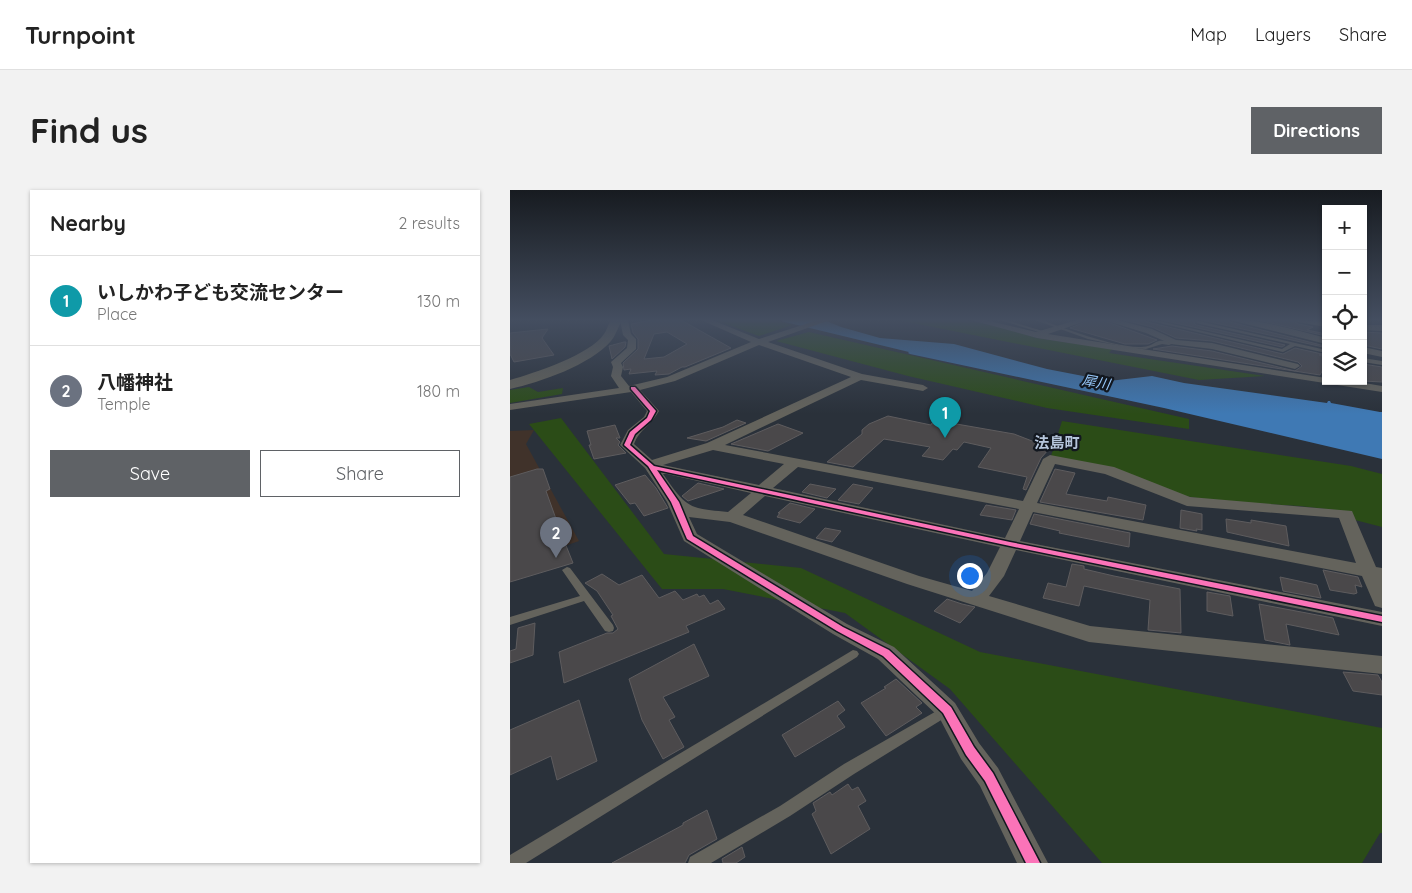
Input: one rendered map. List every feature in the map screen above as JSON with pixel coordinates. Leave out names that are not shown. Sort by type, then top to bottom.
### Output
[{"type":"street","points":[[510,385],[554,369],[587,351]]},
{"type":"street","points":[[628,351],[616,362],[618,367],[616,376],[653,411],[649,420],[632,433],[627,445],[651,467],[674,502],[690,537],[840,629],[886,653],[947,710],[970,751],[989,776],[1033,863]]},
{"type":"street","points":[[510,407],[630,389],[671,379],[738,351]]},
{"type":"street","points":[[788,351],[860,377],[923,388]]},
{"type":"street","points":[[1149,351],[1322,380]]},
{"type":"street","points":[[1235,351],[1306,368],[1322,374]]},
{"type":"street","points":[[1367,354],[1382,354]]},
{"type":"street","points":[[651,467],[712,446],[860,377]]},
{"type":"street","points":[[1357,385],[1382,389]]},
{"type":"street","points":[[712,446],[1376,572]]},
{"type":"street","points":[[976,599],[995,576],[1050,459],[1109,470],[1187,500],[1238,506],[1346,514],[1354,538],[1376,572],[1382,601]]},
{"type":"street","points":[[732,517],[795,462]]},
{"type":"street","points":[[651,467],[1010,544],[1382,620]]},
{"type":"street","points":[[674,502],[693,513],[732,517],[913,580],[1089,634],[1382,665]]},
{"type":"lane","points":[[1367,355],[1382,363]]},
{"type":"lane","points":[[567,570],[608,628]]},
{"type":"lane","points":[[510,621],[587,597]]},
{"type":"lane","points":[[511,863],[853,654]]},
{"type":"lane","points":[[696,863],[785,811],[849,769],[947,710]]},
{"type":"shaded area","points":[[534,430],[526,444],[579,541],[510,565],[510,431]]},
{"type":"green space","points":[[815,351],[894,351],[1189,419],[1189,429],[1047,408],[908,376]]},
{"type":"green space","points":[[1056,351],[1110,351],[1109,353],[1265,376],[1199,380]]},
{"type":"green space","points":[[529,387],[538,392],[563,388],[562,394],[510,403],[510,390]]},
{"type":"green space","points":[[561,418],[664,554],[801,568],[980,652],[1382,728],[1382,833],[1380,833],[1362,863],[1102,863],[950,689],[845,613],[723,589],[662,589],[529,424]]},
{"type":"green space","points":[[1062,421],[1351,466],[1382,474],[1382,527],[1355,520],[1352,512],[1300,506],[1217,501],[1178,495],[1051,456]]},
{"type":"water","name":"犀川","points":[[907,351],[982,351],[1047,369],[1109,381],[1152,376],[1184,383],[1327,403],[1330,401],[1331,403],[1382,412],[1382,459],[1164,408],[910,354]]},
{"type":"building","points":[[510,351],[551,351],[554,355],[514,362]]},
{"type":"building","points":[[610,351],[620,351],[612,359]]},
{"type":"building","points":[[635,351],[647,351],[644,359],[664,357],[674,351],[723,351],[669,374],[655,375],[657,371],[629,374],[631,369],[624,370],[623,363]]},
{"type":"building","points":[[1168,351],[1214,351],[1295,371],[1302,366],[1298,362],[1255,351],[1272,351],[1283,354],[1288,351],[1310,351],[1322,354],[1319,355],[1322,356],[1322,371],[1320,375]]},
{"type":"building","points":[[1367,365],[1382,367],[1382,382],[1367,381]]},
{"type":"building","points":[[888,416],[931,425],[932,423],[943,425],[945,422],[1014,434],[1049,449],[1041,458],[1026,490],[1023,489],[1027,477],[978,467],[991,448],[964,442],[957,450],[953,449],[943,460],[922,456],[930,447],[884,439],[853,467],[827,462],[862,434],[862,430],[869,424]]},
{"type":"building","points":[[737,420],[746,423],[706,441],[687,438],[723,427]]},
{"type":"building","points":[[778,424],[803,433],[768,451],[731,444]]},
{"type":"building","points":[[615,425],[620,438],[616,438],[620,442],[618,445],[626,453],[594,459],[587,431]]},
{"type":"building","points":[[543,469],[550,489],[546,491],[560,530],[564,529],[569,542],[565,543],[573,563],[510,582],[510,477]]},
{"type":"building","points":[[1055,469],[1075,473],[1066,494],[1107,501],[1108,497],[1146,505],[1143,520],[1040,502]]},
{"type":"building","points":[[645,475],[656,488],[668,508],[644,516],[635,503],[630,504],[615,485]]},
{"type":"building","points":[[698,483],[724,489],[688,501],[682,496]]},
{"type":"building","points":[[810,484],[836,489],[827,498],[802,492]]},
{"type":"building","points":[[853,484],[873,488],[859,504],[838,500]]},
{"type":"building","points":[[790,503],[815,509],[800,523],[777,517],[780,513],[778,513]]},
{"type":"building","points":[[986,505],[1016,510],[1012,520],[980,515]]},
{"type":"building","points":[[1181,510],[1202,514],[1202,530],[1180,528]]},
{"type":"building","points":[[1034,514],[1130,533],[1129,547],[1059,533],[1060,531],[1030,524]]},
{"type":"building","points":[[1226,519],[1251,523],[1251,520],[1286,526],[1289,546],[1227,532]]},
{"type":"building","points":[[825,528],[841,531],[832,542],[816,538]]},
{"type":"building","points":[[1072,564],[1084,566],[1084,569],[1114,576],[1180,589],[1181,633],[1148,630],[1150,600],[1084,586],[1079,606],[1043,598],[1048,583],[1066,587]]},
{"type":"building","points":[[1323,570],[1358,577],[1362,587],[1355,585],[1357,593],[1354,594],[1330,590]]},
{"type":"building","points":[[602,574],[619,585],[642,575],[659,598],[675,591],[683,600],[697,594],[699,597],[704,595],[710,604],[718,600],[725,609],[686,626],[689,632],[564,683],[559,652],[607,633],[613,633],[618,629],[611,616],[613,615],[597,591],[585,583]]},
{"type":"building","points":[[1280,577],[1317,585],[1321,598],[1283,591]]},
{"type":"building","points":[[1207,592],[1230,596],[1233,616],[1207,611]]},
{"type":"building","points":[[947,599],[975,607],[960,623],[934,611]]},
{"type":"building","points":[[1259,604],[1333,618],[1339,635],[1286,624],[1290,645],[1265,640]]},
{"type":"building","points":[[535,623],[533,655],[510,663],[510,651],[516,649],[518,628]]},
{"type":"building","points":[[694,644],[709,676],[663,697],[675,717],[669,720],[684,747],[663,759],[642,720],[629,679]]},
{"type":"building","points":[[1343,672],[1378,675],[1382,682],[1382,695],[1353,691]]},
{"type":"building","points":[[896,679],[922,703],[916,707],[922,713],[886,736],[861,703],[886,688],[884,687]]},
{"type":"building","points":[[579,700],[597,761],[557,780],[551,756],[510,775],[510,730]]},
{"type":"building","points":[[838,701],[845,710],[837,716],[845,727],[795,757],[782,735]]},
{"type":"building","points":[[848,784],[852,790],[858,787],[866,801],[858,806],[870,829],[831,854],[812,814],[816,811],[813,803],[830,792],[832,795]]},
{"type":"building","points":[[707,810],[717,839],[689,855],[685,863],[612,863],[683,825],[683,823]]},
{"type":"building","points":[[742,847],[745,857],[736,863],[723,863],[722,859]]},
{"type":"cycle path","points":[[633,388],[653,411],[649,419],[632,433],[627,445],[650,465],[675,502],[690,537],[840,629],[886,653],[947,710],[970,751],[989,777],[1033,863]]},
{"type":"cycle path","points":[[653,468],[1010,544],[1382,619]]},
{"type":"place","name":"いしかわ子ども交流センター","points":[[945,438]]},
{"type":"place","name":"八幡神社","points":[[556,558]]},
{"type":"district","name":"法島町","points":[[1057,443]]}]
